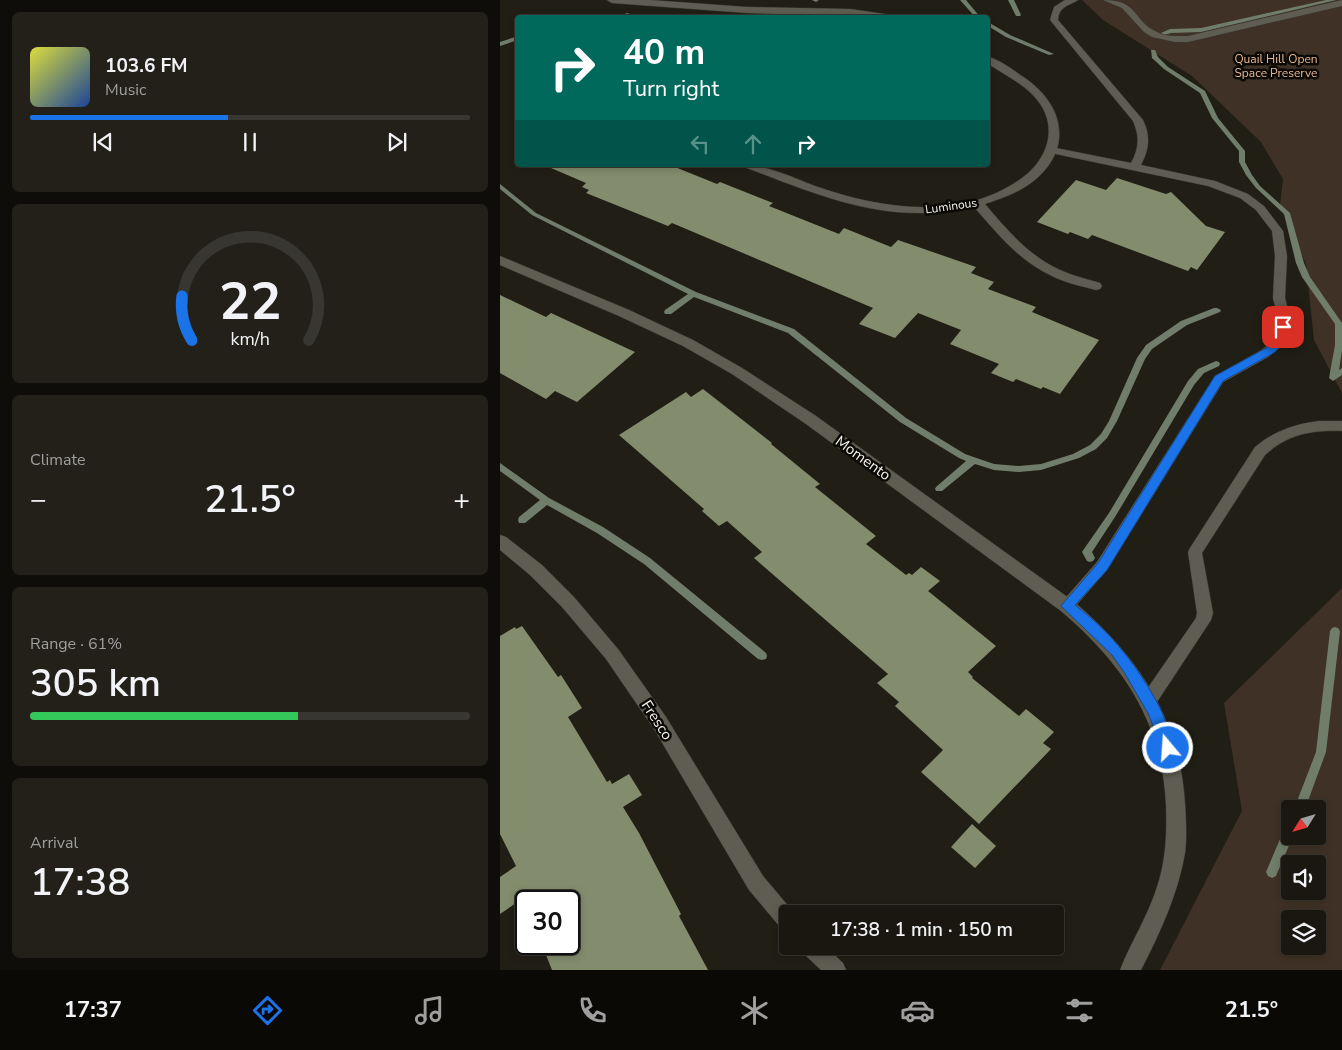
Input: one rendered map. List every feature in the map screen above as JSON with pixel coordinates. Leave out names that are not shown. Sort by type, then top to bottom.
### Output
[{"type":"street","points":[[612,0],[747,10],[850,12],[871,15]]},
{"type":"street","points":[[990,61],[1029,88],[1045,102],[1052,116],[1054,127],[1051,150]]},
{"type":"street","name":"Luminous","points":[[754,167],[845,199],[872,206],[919,211],[977,204],[993,198],[1020,184],[1042,165],[1051,150]]},
{"type":"street","points":[[977,204],[1030,259],[1058,274],[1096,286]]},
{"type":"street","name":"Momento","points":[[500,260],[624,313],[688,343],[737,371],[811,420],[1067,606],[1084,619],[1116,651],[1148,700],[1164,734],[1172,763],[1176,796],[1174,856],[1159,911],[1130,970]]},
{"type":"street","name":"Fresco","points":[[500,541],[536,570],[568,602],[612,654],[660,722],[756,883],[779,910]]},
{"type":"street","points":[[820,955],[836,970]]},
{"type":"lane","points":[[1074,0],[1056,8],[1053,13],[1054,20],[1138,120],[1144,133],[1145,144],[1134,168]]},
{"type":"lane","points":[[1107,0],[1125,6],[1147,30],[1155,35],[1175,39],[1188,39],[1342,3]]},
{"type":"lane","points":[[1051,150],[1219,186],[1244,196],[1260,208],[1272,222],[1280,240],[1281,256],[1278,285],[1283,314],[1283,327],[1278,343],[1272,349],[1219,379],[1102,566],[1067,606]]},
{"type":"lane","points":[[1148,700],[1203,620],[1205,613],[1195,552],[1260,451],[1279,436],[1303,427],[1342,426]]},
{"type":"green space","name":"Quail Hill Open Space Preserve","points":[[1082,0],[1342,0],[1342,393],[1314,340],[1306,264],[1280,206],[1283,179],[1261,142],[1192,76],[1103,20]]},
{"type":"green space","points":[[1342,588],[1342,970],[1160,970],[1242,811],[1224,703]]},
{"type":"building","points":[[549,167],[675,167],[773,203],[769,206],[839,234],[844,228],[891,247],[898,240],[976,267],[971,273],[994,282],[988,289],[1036,307],[1032,312],[1099,340],[1060,394],[1016,379],[1013,382],[991,373],[999,364],[950,344],[961,330],[918,313],[895,338],[859,324],[873,308],[672,223],[668,226],[586,193],[589,190],[582,187],[586,183]]},
{"type":"building","points":[[1117,178],[1166,194],[1171,192],[1206,226],[1225,232],[1197,270],[1191,267],[1188,271],[1092,235],[1088,239],[1070,232],[1068,234],[1037,222],[1076,180],[1106,190]]},
{"type":"building","points":[[500,295],[546,317],[551,313],[635,352],[577,402],[555,391],[546,399],[500,373]]},
{"type":"building","points":[[703,389],[772,443],[820,484],[815,487],[876,536],[866,544],[906,575],[909,573],[912,575],[921,567],[940,581],[928,591],[996,646],[968,672],[972,678],[1019,716],[1026,709],[1054,732],[1043,743],[1051,749],[979,824],[921,772],[943,750],[895,706],[899,702],[877,683],[888,674],[754,558],[762,552],[727,521],[719,526],[702,511],[704,509],[619,435],[686,392],[691,397]]},
{"type":"building","points":[[522,626],[558,677],[561,675],[582,708],[568,717],[607,782],[610,780],[612,784],[629,774],[642,795],[623,807],[639,833],[681,914],[679,916],[708,970],[552,970],[546,955],[580,955],[580,890],[515,890],[515,904],[500,914],[500,877],[516,866],[500,834],[500,636],[515,627],[516,629]]},
{"type":"building","points":[[972,824],[996,846],[975,868],[951,847]]},
{"type":"waterway","points":[[963,0],[976,15]]},
{"type":"waterway","points":[[1011,0],[1018,15]]},
{"type":"waterway","points":[[1164,33],[1170,31],[1201,30],[1333,0]]},
{"type":"waterway","points":[[990,25],[1008,36],[1051,54]]},
{"type":"waterway","points":[[500,44],[515,39]]},
{"type":"waterway","points":[[1153,51],[1155,58],[1166,68],[1203,92],[1215,118],[1242,151],[1242,162],[1249,175],[1258,187],[1287,213],[1300,263],[1306,277],[1339,324],[1339,345],[1333,378],[1342,371]]},
{"type":"waterway","points":[[500,186],[534,214],[693,294]]},
{"type":"waterway","points":[[668,312],[693,294]]},
{"type":"waterway","points":[[693,294],[791,331],[903,420],[962,456],[994,467],[1019,469],[1041,467],[1076,456],[1093,447],[1104,436],[1113,421],[1141,358],[1149,347],[1184,323],[1217,310]]},
{"type":"waterway","points":[[1090,558],[1087,552],[1112,515],[1191,383],[1201,371],[1216,364]]},
{"type":"waterway","points":[[939,489],[972,461]]},
{"type":"waterway","points":[[500,466],[546,500]]},
{"type":"waterway","points":[[522,520],[546,500]]},
{"type":"waterway","points":[[546,500],[600,530],[647,561],[762,656]]},
{"type":"waterway","points":[[1302,800],[1321,752],[1335,631]]},
{"type":"waterway","points":[[1272,872],[1283,845]]},
{"type":"route","points":[[1168,748],[1155,712],[1116,651],[1084,619],[1067,606],[1102,566],[1219,379],[1272,349],[1278,343],[1283,327]]}]
